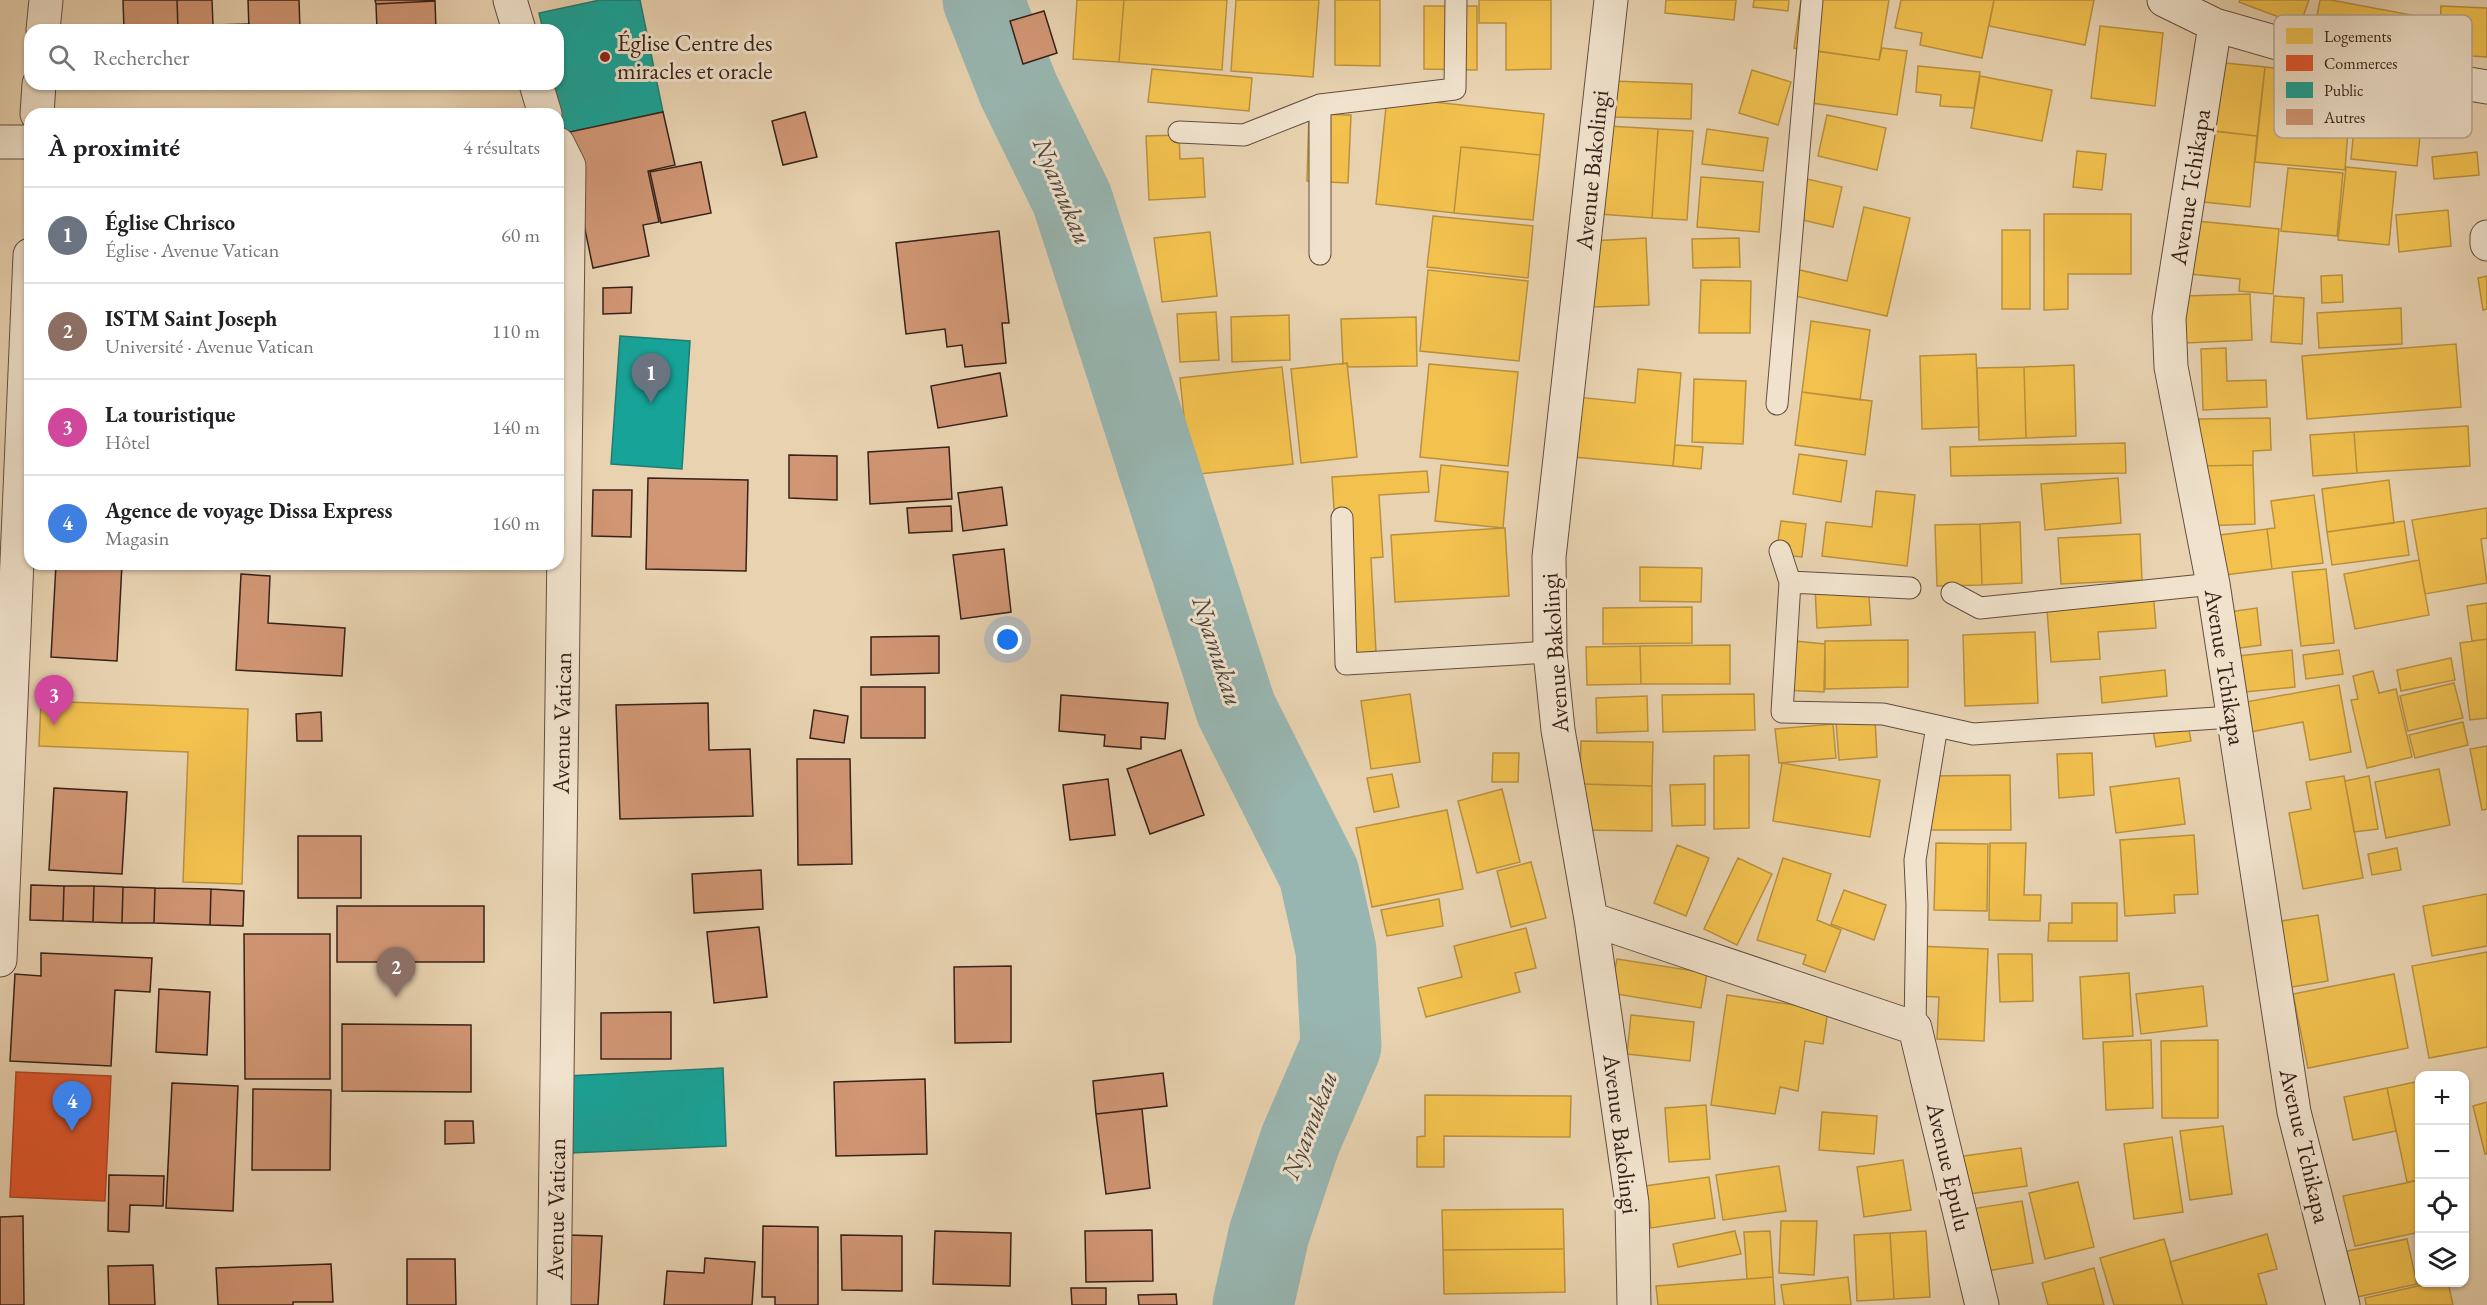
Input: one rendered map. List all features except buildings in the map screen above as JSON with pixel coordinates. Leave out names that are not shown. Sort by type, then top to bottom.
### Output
[{"type":"street","points":[[44,24],[46,0]]},
{"type":"street","points":[[510,0],[517,24]]},
{"type":"street","name":"Avenue Bakolingi","points":[[1611,0],[1549,557],[1550,652],[1558,730],[1591,919],[1632,1203],[1634,1305]]},
{"type":"street","points":[[2164,0],[2216,26],[2274,42]]},
{"type":"street","name":"Avenue Tchikapa","points":[[2216,26],[2169,318],[2171,367],[2212,584],[2294,1112],[2343,1305]]},
{"type":"street","points":[[2472,85],[2487,87]]},
{"type":"street","points":[[37,108],[39,90]]},
{"type":"street","points":[[538,90],[543,108]]},
{"type":"street","points":[[0,142],[24,142]]},
{"type":"street","name":"Avenue Vatican","points":[[555,1305],[569,166],[564,156]]},
{"type":"street","points":[[2487,237],[2487,244]]},
{"type":"street","points":[[0,960],[24,396]]},
{"type":"street","points":[[1591,919],[1915,1028]]},
{"type":"street","name":"Avenue Epulu","points":[[1915,1028],[1982,1305]]},
{"type":"lane","points":[[1179,132],[1244,135],[1320,105],[1455,89],[1456,0]]},
{"type":"lane","points":[[1777,404],[1812,0]]},
{"type":"lane","points":[[1320,105],[1320,254]]},
{"type":"lane","points":[[1342,518],[1346,664],[1550,652]]},
{"type":"lane","points":[[1780,551],[1790,582],[1782,712],[1883,714],[1973,734],[2232,717]]},
{"type":"lane","points":[[1790,582],[1910,588]]},
{"type":"lane","points":[[1953,593],[1980,608],[2212,584]]},
{"type":"lane","points":[[1915,1028],[1917,905],[1915,860],[1937,726]]},
{"type":"waterway","name":"Nyamukau","points":[[983,0],[1019,91],[1072,199],[1236,709],[1319,874],[1336,950],[1341,1046],[1300,1141],[1269,1234],[1253,1305]]},
{"type":"place","name":"Église Centre des miracles et oracle","points":[[605,57]]},
{"type":"place","name":"Église Chrisco","points":[[651,403]]},
{"type":"place","name":"La touristique","points":[[54,725]]},
{"type":"place","name":"ISTM Saint Joseph","points":[[396,997]]},
{"type":"place","name":"Agence de voyage Dissa Express","points":[[72,1131]]}]
